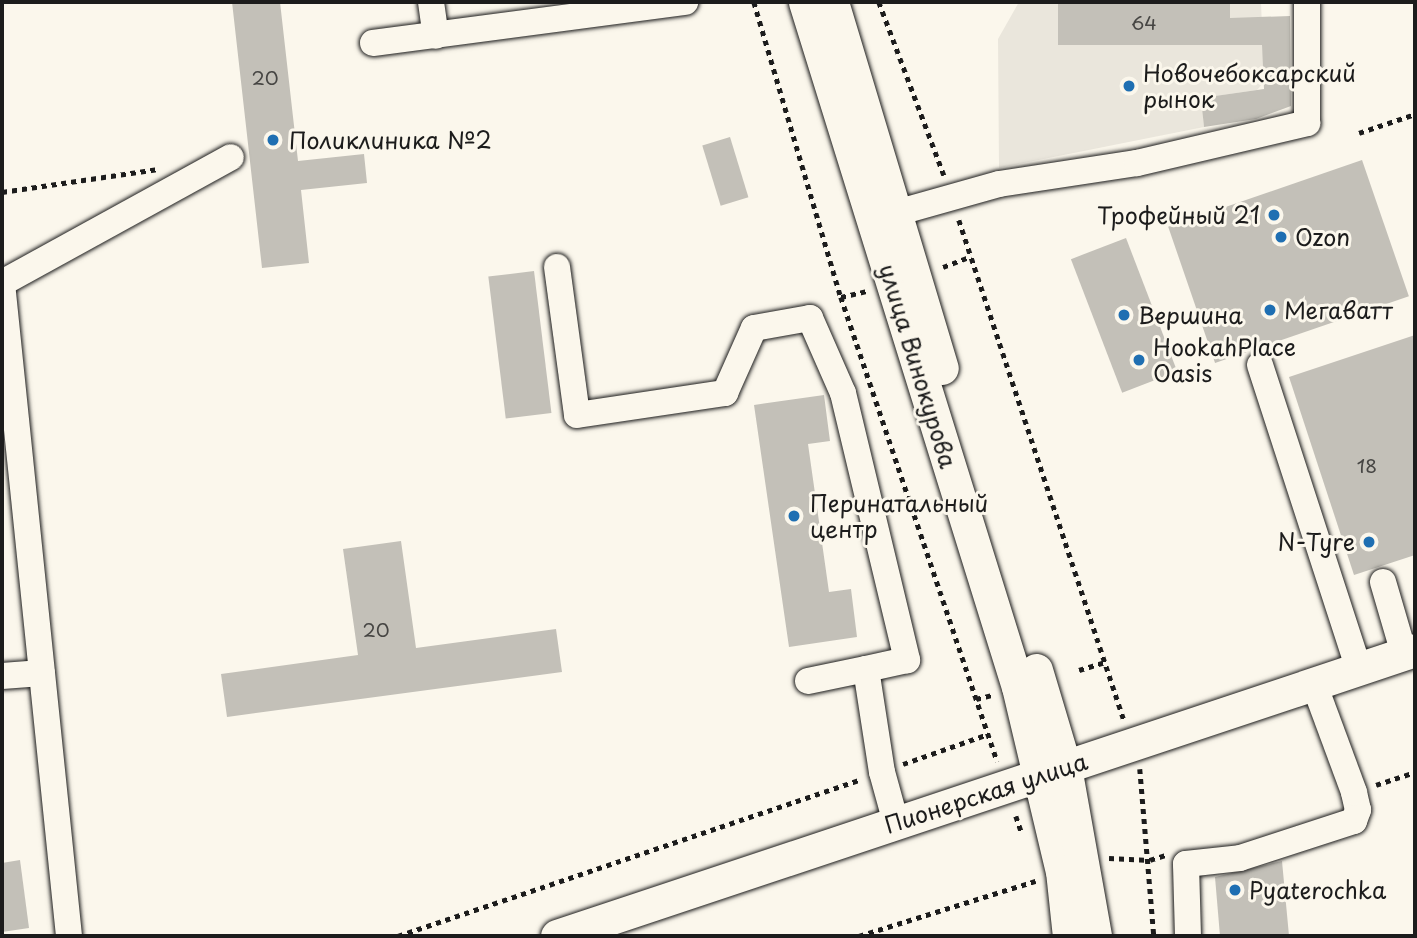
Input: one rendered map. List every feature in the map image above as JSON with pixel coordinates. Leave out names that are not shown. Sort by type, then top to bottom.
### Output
[{"type":"main road","name":"улица Винокурова","points":[[805,2],[885,217]]},
{"type":"main road","name":"улица Винокурова","points":[[832,2],[885,217],[1054,771],[1095,936]]},
{"type":"main road","name":"Пионерская улица","points":[[557,936],[1410,652]]},
{"type":"main road","name":"улица Винокурова","points":[[1054,771],[1069,936]]},
{"type":"lane","points":[[431,2],[436,36]]},
{"type":"lane","points":[[373,43],[685,2]]},
{"type":"lane","points":[[885,217],[951,196],[1049,174],[1137,163],[1307,123],[1307,2]]},
{"type":"lane","points":[[69,936],[2,283],[231,157]]},
{"type":"lane","points":[[557,267],[577,415],[725,393],[754,328],[810,318],[843,393],[907,660],[808,681]]},
{"type":"lane","points":[[1260,365],[1359,669]]},
{"type":"lane","points":[[1383,582],[1410,652]]},
{"type":"lane","points":[[866,669],[882,772],[896,823]]},
{"type":"lane","points":[[2,677],[42,673]]},
{"type":"lane","points":[[1188,936],[1186,864],[1240,858],[1354,821],[1358,810],[1354,792],[1314,684]]},
{"type":"path","points":[[754,2],[841,297],[998,765]]},
{"type":"path","points":[[879,2],[951,196],[1127,726]]},
{"type":"path","points":[[1359,132],[1415,114]]},
{"type":"path","points":[[2,192],[164,168]]},
{"type":"path","points":[[943,267],[971,256]]},
{"type":"path","points":[[841,297],[877,288]]},
{"type":"path","points":[[1079,670],[1105,662]]},
{"type":"path","points":[[398,936],[988,734]]},
{"type":"path","points":[[1140,768],[1150,860],[1154,936]]},
{"type":"path","points":[[1107,858],[1150,860]]},
{"type":"path","points":[[859,936],[1039,880]]},
{"type":"shaded area","name":"Новочебоксарский рынок","points":[[1019,2],[1261,2],[1264,82],[1257,90],[1202,98],[1204,127],[999,168],[998,39]]},
{"type":"building","points":[[232,2],[280,2],[298,161],[364,154],[367,183],[301,190],[309,263],[262,268]]},
{"type":"building","points":[[1058,2],[1230,2],[1230,18],[1290,16],[1291,106],[1256,119],[1204,127],[1201,98],[1264,89],[1262,45],[1058,45]]},
{"type":"building","points":[[730,137],[748,197],[721,206],[702,145]]},
{"type":"building","points":[[1362,160],[1409,296],[1215,363],[1168,227]]},
{"type":"building","name":"Вершина","points":[[1126,238],[1177,372],[1122,393],[1071,259]]},
{"type":"building","points":[[534,271],[551,413],[506,419],[488,277]]},
{"type":"building","points":[[1415,335],[1415,555],[1354,575],[1289,377]]},
{"type":"building","name":"Перинатальный центр","points":[[824,395],[830,441],[808,444],[829,592],[851,589],[857,637],[789,647],[754,405]]},
{"type":"building","points":[[401,541],[416,648],[556,629],[562,672],[227,717],[221,674],[358,655],[343,549]]},
{"type":"building","points":[[20,860],[29,928],[2,932],[2,863]]},
{"type":"building","points":[[1282,861],[1289,936],[1220,936],[1215,877]]},
{"type":"place","name":"Новочебоксарский рынок","points":[[1129,86]]},
{"type":"place","name":"Поликлиника №2","points":[[273,140]]},
{"type":"place","name":"Трофейный 21","points":[[1274,215]]},
{"type":"place","name":"Ozon","points":[[1281,237]]},
{"type":"place","name":"Мегаватт","points":[[1270,310]]},
{"type":"place","name":"Вершина","points":[[1124,315]]},
{"type":"place","name":"HookahPlace Oasis","points":[[1139,360]]},
{"type":"place","name":"Перинатальный центр","points":[[794,516]]},
{"type":"place","name":"N-Tyre","points":[[1369,542]]},
{"type":"place","name":"Pyaterochka","points":[[1235,890]]}]
